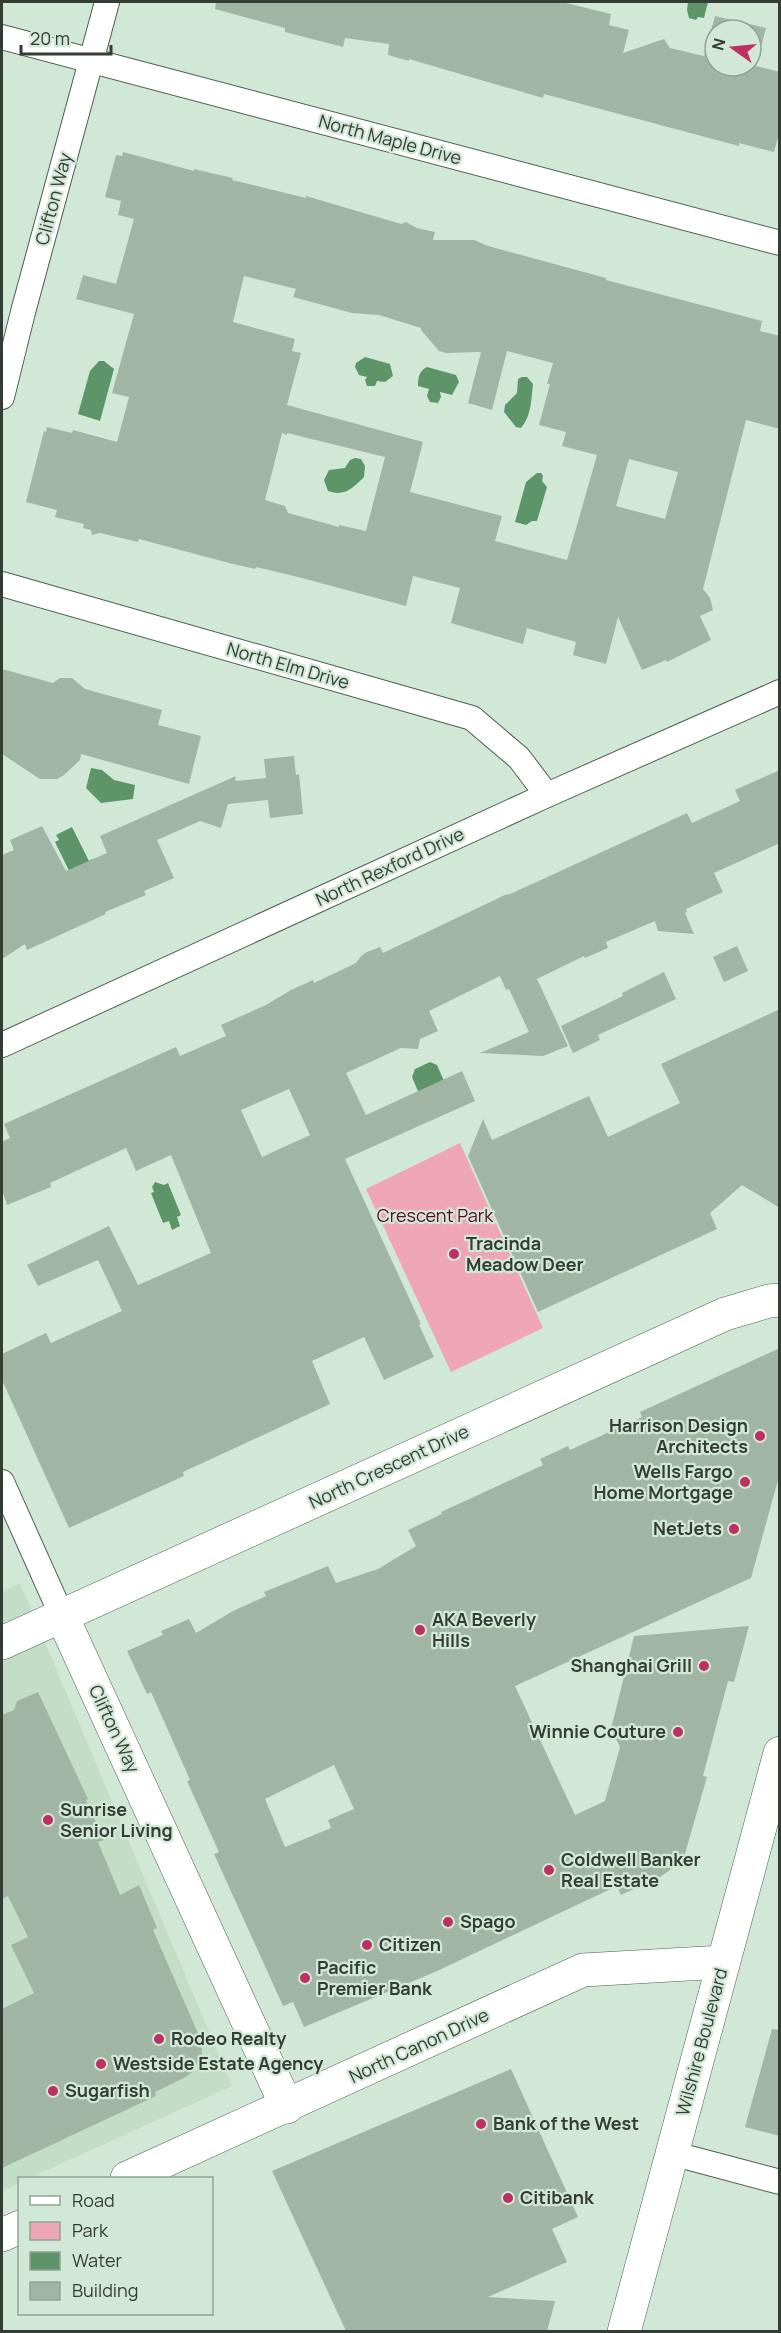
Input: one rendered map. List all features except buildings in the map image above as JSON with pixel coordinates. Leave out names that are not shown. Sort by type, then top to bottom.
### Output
[{"type":"street","name":"Clifton Way","points":[[2,397],[22,312],[107,2]]},
{"type":"street","name":"North Maple Drive","points":[[2,37],[780,243]]},
{"type":"street","name":"North Elm Drive","points":[[2,584],[472,718],[519,758],[547,795]]},
{"type":"street","name":"North Rexford Drive","points":[[2,1046],[547,795],[780,692]]},
{"type":"street","name":"North Crescent Drive","points":[[2,1643],[725,1314],[780,1300]]},
{"type":"street","name":"Clifton Way","points":[[2,1482],[287,2107]]},
{"type":"street","name":"Wilshire Boulevard","points":[[624,2331],[780,1752]]},
{"type":"street","name":"North Canon Drive","points":[[129,2177],[583,1970],[723,1962]]},
{"type":"street","points":[[671,2153],[780,2182]]},
{"type":"street","points":[[2,2235],[18,2228]]},
{"type":"shaded area","points":[[20,1583],[232,2086],[32,2177],[18,2177],[18,2184],[2,2192],[2,1592]]},
{"type":"green space","name":"Crescent Park","points":[[460,1143],[543,1328],[451,1372],[366,1189]]},
{"type":"water","points":[[688,2],[708,2],[704,18],[698,17],[696,20],[689,18]]},
{"type":"water","points":[[365,357],[390,364],[393,376],[385,382],[377,381],[375,386],[367,386],[365,380],[367,377],[359,375],[355,367],[356,363]]},
{"type":"water","points":[[99,361],[104,361],[114,369],[100,421],[78,414],[90,371]]},
{"type":"water","points":[[427,367],[456,375],[459,382],[452,395],[440,392],[441,397],[438,403],[430,402],[427,396],[429,389],[418,386],[422,370]]},
{"type":"water","points":[[527,377],[533,384],[529,412],[521,428],[516,427],[504,412],[505,405],[517,393],[518,379]]},
{"type":"water","points":[[361,459],[365,466],[364,477],[344,492],[328,491],[324,480],[329,470],[345,468],[350,460]]},
{"type":"water","points":[[537,473],[541,473],[542,481],[547,487],[537,521],[526,525],[515,522],[526,482]]},
{"type":"water","points":[[91,768],[102,770],[114,780],[135,785],[133,799],[101,803],[86,788]]},
{"type":"water","points":[[72,827],[89,861],[92,859],[96,866],[74,881],[55,842],[59,840],[56,835]]},
{"type":"water","points":[[430,1062],[437,1065],[448,1090],[423,1103],[412,1077],[415,1069]]},
{"type":"water","points":[[155,1182],[164,1185],[168,1183],[181,1215],[177,1217],[180,1226],[172,1230],[169,1221],[163,1223],[151,1193],[154,1192],[152,1187]]},
{"type":"place","name":"Tracinda Meadow Deer","points":[[454,1254]]},
{"type":"place","name":"Harrison Design Architects","points":[[760,1436]]},
{"type":"place","name":"Wells Fargo Home Mortgage","points":[[745,1482]]},
{"type":"place","name":"NetJets","points":[[734,1529]]},
{"type":"place","name":"AKA Beverly Hills","points":[[420,1630]]},
{"type":"place","name":"Shanghai Grill","points":[[704,1666]]},
{"type":"place","name":"Winnie Couture","points":[[678,1732]]},
{"type":"place","name":"Sunrise Senior Living","points":[[48,1820]]},
{"type":"place","name":"Coldwell Banker Real Estate","points":[[549,1870]]},
{"type":"place","name":"Spago","points":[[448,1922]]},
{"type":"place","name":"Citizen","points":[[367,1945]]},
{"type":"place","name":"Pacific Premier Bank","points":[[305,1978]]},
{"type":"place","name":"Rodeo Realty","points":[[159,2039]]},
{"type":"place","name":"Westside Estate Agency","points":[[101,2064]]},
{"type":"place","name":"Sugarfish","points":[[53,2091]]},
{"type":"place","name":"Bank of the West","points":[[481,2124]]},
{"type":"place","name":"Citibank","points":[[508,2198]]}]
